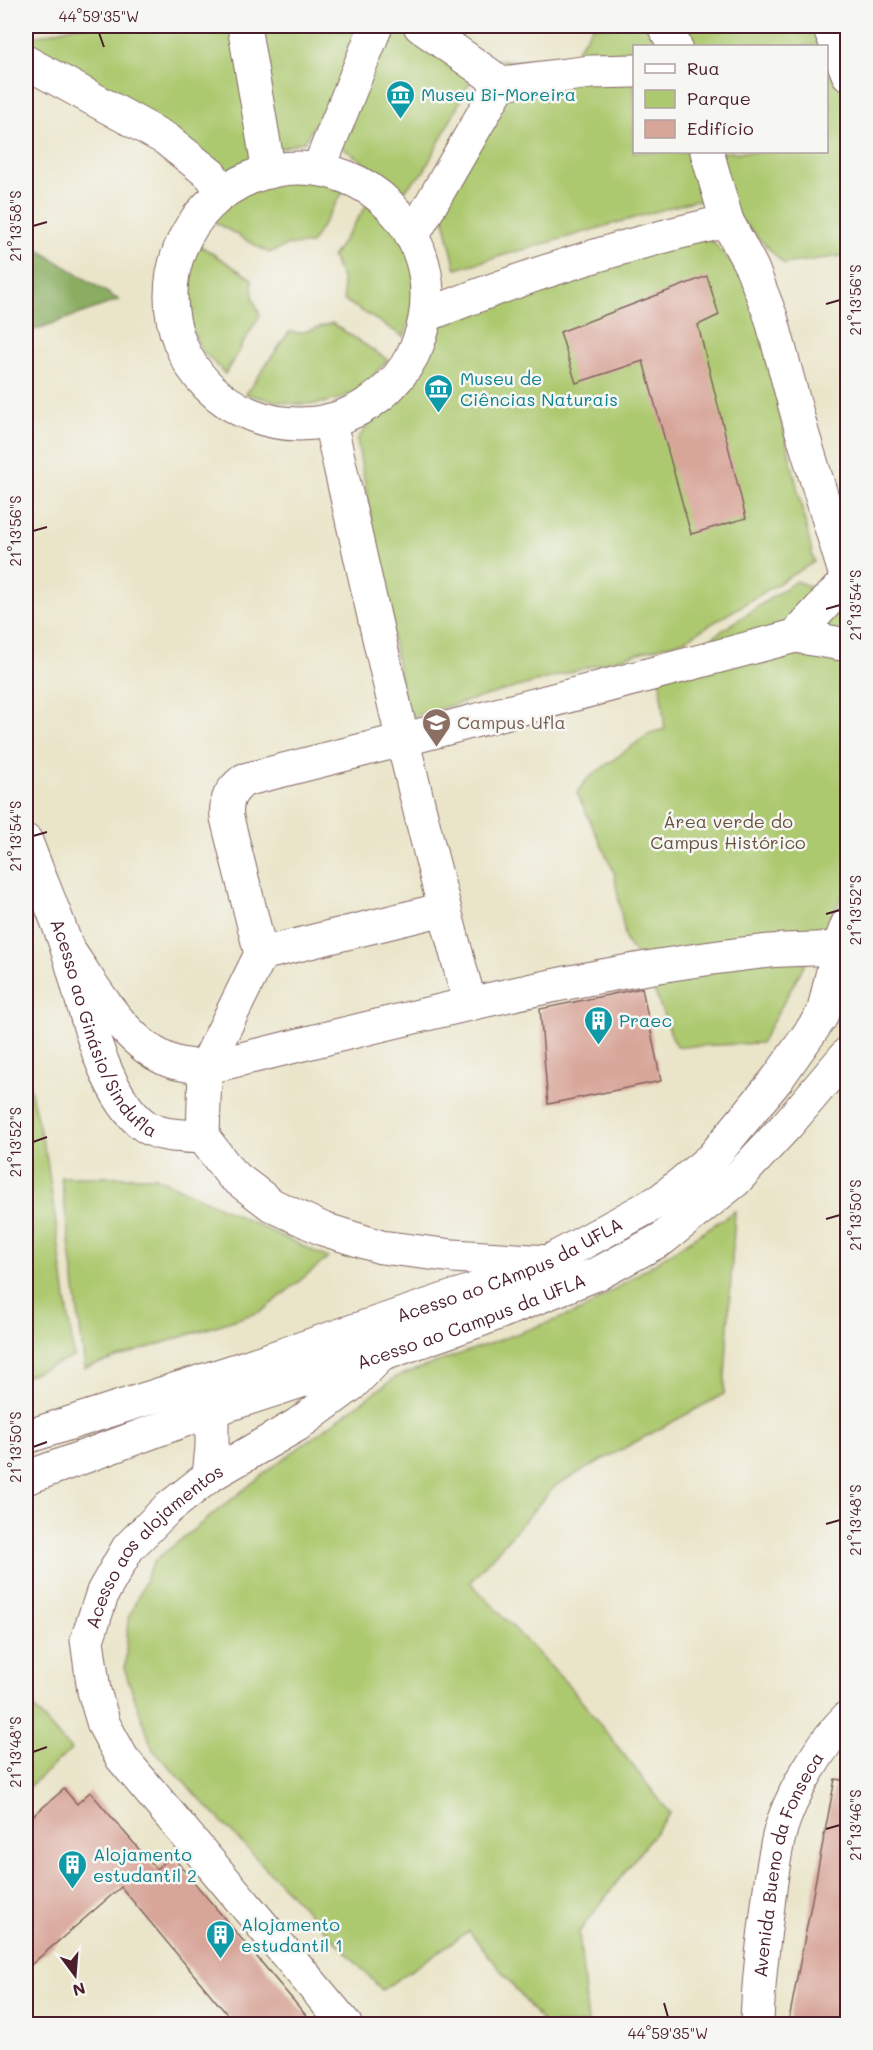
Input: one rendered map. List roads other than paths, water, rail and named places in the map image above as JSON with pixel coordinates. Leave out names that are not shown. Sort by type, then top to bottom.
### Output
[{"type":"street","points":[[244,26],[269,172]]},
{"type":"street","points":[[319,168],[376,26]]},
{"type":"street","points":[[420,26],[501,83],[591,72],[633,71]]},
{"type":"street","points":[[664,26],[674,45]]},
{"type":"street","points":[[829,26],[848,74]]},
{"type":"street","points":[[26,62],[166,139],[211,175],[222,192]]},
{"type":"street","points":[[412,237],[501,83]]},
{"type":"street","points":[[707,153],[726,221],[752,268],[771,317],[847,582],[795,636]]},
{"type":"street","points":[[319,168],[366,186],[404,219],[425,265],[427,315],[410,363],[375,400],[330,422],[279,424],[231,407],[194,373],[172,327],[170,276],[188,229],[222,192],[269,172],[319,168]]},
{"type":"street","points":[[427,315],[497,287],[656,236],[726,221]]},
{"type":"street","points":[[330,422],[402,740],[470,1004]]},
{"type":"street","points":[[548,1262],[453,1256],[381,1246],[323,1229],[272,1205],[231,1174],[203,1137],[206,1068],[261,954],[227,818],[227,798],[244,780],[795,636],[848,645]]},
{"type":"street","name":"Acesso ao Ginásio/Sindufla","points":[[26,841],[67,948],[92,1036],[114,1087],[130,1112],[147,1127],[173,1135],[203,1137]]},
{"type":"street","points":[[261,954],[444,909]]},
{"type":"street","points":[[67,948],[108,1008],[150,1051],[174,1062],[206,1068],[470,1004],[602,975],[844,940]]},
{"type":"street","name":"Acesso ao CAmpus da UFLA","points":[[26,1437],[240,1369],[477,1289],[548,1262],[661,1200],[712,1158],[778,1078],[823,1014],[844,940]]},
{"type":"street","name":"Acesso ao Campus da UFLA","points":[[26,1478],[212,1410],[483,1319],[599,1273],[662,1239],[735,1181],[788,1124],[848,1053]]},
{"type":"street","name":"Acesso aos alojamentos","points":[[345,2025],[122,1758],[104,1725],[94,1691],[87,1640],[102,1592],[128,1548],[166,1510],[209,1476],[297,1425],[351,1385],[381,1355]]},
{"type":"street","points":[[209,1476],[212,1410]]},
{"type":"street","name":"Avenida Bueno da Fonseca","points":[[757,2025],[759,1981],[772,1873],[781,1830],[801,1783],[834,1731],[848,1717]]},
{"type":"place","name":"Museu Bi-Moreira","points":[[400,120]]},
{"type":"place","name":"Museu de Ciências Naturais","points":[[439,414]]},
{"type":"place","name":"Campus Ufla","points":[[436,748]]},
{"type":"place","name":"Praec","points":[[598,1046]]},
{"type":"place","name":"Alojamento estudantil 2","points":[[72,1890]]},
{"type":"place","name":"Alojamento estudantil 1","points":[[220,1960]]},
{"type":"park label","name":"Área verde do Campus Histórico","points":[[728,831]]}]
